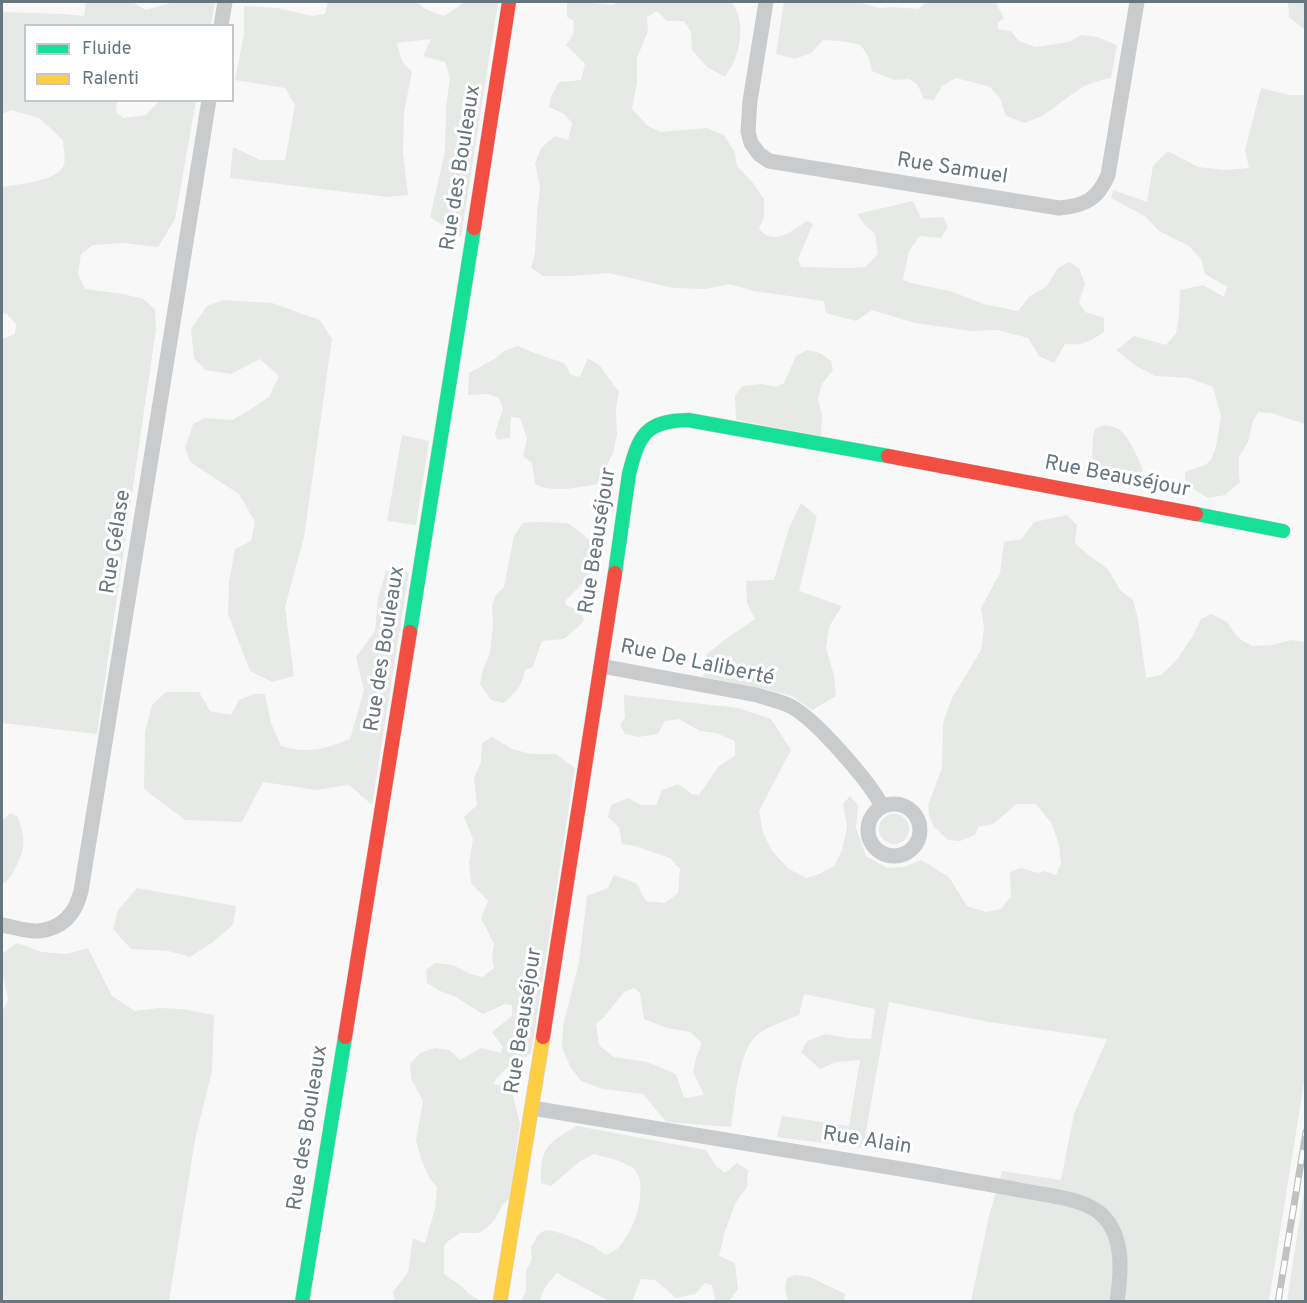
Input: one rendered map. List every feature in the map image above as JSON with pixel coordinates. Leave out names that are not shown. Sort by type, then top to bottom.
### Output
[{"type":"street","points":[[221,24],[225,2]]},
{"type":"street","name":"Rue des Bouleaux","points":[[302,1302],[384,800],[509,2]]},
{"type":"street","name":"Rue Samuel","points":[[766,2],[748,119],[751,143],[759,154],[769,161],[782,164],[1059,208],[1084,203],[1095,197],[1103,187],[1137,2]]},
{"type":"street","name":"Rue Gélase","points":[[2,925],[38,931],[51,928],[71,915],[78,904],[209,102]]},
{"type":"street","name":"Rue Beauséjour","points":[[500,1302],[601,666],[629,474],[634,454],[645,432],[665,422],[679,420],[697,422],[1283,531]]},
{"type":"street","name":"Rue De Laliberté","points":[[601,666],[757,695],[792,707],[803,714],[843,755],[866,782],[882,806]]},
{"type":"street","name":"Rue Alain","points":[[532,1108],[988,1184],[1070,1200],[1102,1214],[1111,1226],[1119,1248],[1121,1269],[1117,1302]]},
{"type":"shaded area","points":[[86,2],[132,2],[146,10],[173,2],[215,2],[211,24],[24,24],[24,102],[117,102],[116,112],[123,118],[146,115],[158,102],[196,102],[175,219],[158,247],[123,243],[93,245],[81,254],[78,274],[85,289],[143,299],[155,309],[156,329],[97,734],[2,723],[2,339],[15,334],[16,324],[6,313],[2,314],[2,187],[37,181],[54,175],[61,170],[65,159],[63,140],[39,118],[11,110],[2,114],[2,12],[84,16]]},
{"type":"shaded area","points":[[328,2],[417,2],[425,9],[444,16],[463,2],[498,3],[461,237],[430,217],[445,151],[446,107],[450,78],[445,62],[423,56],[431,39],[397,43],[402,61],[412,72],[404,112],[403,153],[408,195],[387,197],[230,178],[233,147],[260,160],[285,160],[295,105],[285,88],[235,80],[244,34],[244,6],[277,8],[312,16],[325,14]]},
{"type":"shaded area","points":[[618,2],[731,2],[740,23],[740,38],[734,61],[725,77],[707,67],[692,50],[691,32],[684,21],[667,21],[657,11],[647,17],[648,31],[637,58],[637,82],[632,109],[648,126],[661,132],[707,128],[724,135],[735,153],[737,166],[764,199],[764,217],[759,228],[763,233],[777,237],[807,221],[813,224],[798,259],[801,267],[865,267],[878,254],[875,234],[857,214],[913,201],[921,218],[943,217],[948,227],[941,238],[920,236],[909,251],[903,280],[950,291],[984,304],[1018,311],[1030,296],[1046,287],[1058,268],[1069,262],[1079,268],[1085,284],[1079,302],[1085,312],[1104,318],[1104,332],[1086,342],[1065,344],[1054,363],[1039,356],[1028,338],[998,330],[971,331],[915,323],[872,310],[856,321],[826,313],[824,301],[754,291],[729,284],[706,289],[673,288],[609,273],[543,276],[531,268],[535,253],[540,187],[535,164],[541,148],[555,136],[568,140],[572,123],[564,114],[549,107],[551,97],[559,82],[581,80],[585,64],[566,45],[573,35],[574,21],[567,17],[567,3],[613,5]]},
{"type":"shaded area","points":[[784,2],[859,2],[879,8],[918,9],[927,2],[997,2],[1004,18],[998,23],[998,29],[1011,31],[1019,41],[1035,47],[1069,42],[1081,35],[1097,37],[1117,45],[1111,78],[1084,86],[1044,115],[1025,123],[1006,116],[1000,98],[990,87],[956,78],[942,86],[934,100],[924,99],[917,84],[909,79],[894,80],[872,71],[869,58],[861,45],[823,40],[811,53],[795,59],[776,54]]},
{"type":"shaded area","points":[[1288,2],[1305,2],[1305,30],[1289,17]]},
{"type":"shaded area","points":[[1261,88],[1290,95],[1305,95],[1305,424],[1271,413],[1258,412],[1253,421],[1248,442],[1239,457],[1240,482],[1225,495],[1208,498],[1186,485],[1185,472],[1205,465],[1211,460],[1216,447],[1221,416],[1213,387],[1189,378],[1155,376],[1136,366],[1116,350],[1134,336],[1166,345],[1176,333],[1180,290],[1203,285],[1224,297],[1227,287],[1205,274],[1201,259],[1189,246],[1159,231],[1145,216],[1111,198],[1113,190],[1147,202],[1153,166],[1168,151],[1198,167],[1226,170],[1249,168],[1245,150]]},
{"type":"shaded area","points":[[223,300],[272,303],[320,320],[332,339],[304,537],[285,607],[294,676],[272,682],[250,671],[228,614],[229,582],[235,549],[251,541],[255,522],[239,494],[190,462],[185,448],[193,424],[205,418],[232,420],[269,397],[279,376],[260,359],[231,374],[205,370],[194,358],[191,329],[207,306]]},
{"type":"shaded area","points":[[518,346],[564,363],[571,375],[580,377],[588,358],[600,366],[619,392],[616,409],[617,434],[613,453],[598,484],[550,489],[535,484],[532,463],[523,456],[527,438],[520,418],[511,417],[510,438],[497,440],[495,433],[503,409],[499,398],[488,394],[468,395],[469,373],[504,351]]},
{"type":"shaded area","points":[[807,350],[820,353],[831,361],[833,370],[822,384],[818,400],[822,415],[821,436],[736,420],[735,396],[742,386],[762,384],[775,387],[784,383],[796,356]]},
{"type":"shaded area","points":[[1105,425],[1120,430],[1136,454],[1143,470],[1133,487],[1103,480],[1094,471],[1093,436],[1095,429]]},
{"type":"shaded area","points":[[402,435],[429,441],[416,525],[387,521]]},
{"type":"shaded area","points":[[801,503],[817,516],[799,591],[842,606],[829,627],[826,648],[834,675],[836,696],[812,710],[792,696],[703,677],[706,655],[755,619],[747,603],[746,581],[774,580],[789,528]]},
{"type":"shaded area","points":[[1067,515],[1077,525],[1075,543],[1108,569],[1120,590],[1133,600],[1138,619],[1146,678],[1161,675],[1176,661],[1201,619],[1211,614],[1227,622],[1238,638],[1252,646],[1271,645],[1292,640],[1305,642],[1305,1076],[1269,1301],[971,1301],[989,1216],[1002,1171],[1061,1180],[1074,1114],[1107,1039],[989,1022],[889,1002],[863,1148],[777,1137],[782,1116],[849,1126],[860,1060],[836,1062],[820,1069],[801,1052],[807,1041],[826,1034],[871,1039],[875,1009],[804,994],[799,1015],[757,1035],[745,1053],[738,1078],[731,1127],[666,1122],[643,1094],[603,1089],[581,1081],[571,1068],[562,1048],[563,1026],[579,962],[587,896],[608,888],[614,875],[636,883],[646,901],[665,903],[678,893],[680,869],[670,858],[622,844],[619,827],[608,817],[611,805],[628,798],[641,805],[656,805],[662,790],[678,784],[692,794],[699,795],[719,766],[735,756],[735,741],[716,733],[700,731],[679,719],[665,721],[658,734],[638,737],[625,734],[620,725],[625,717],[624,695],[738,708],[771,719],[791,750],[759,811],[763,833],[772,851],[789,869],[806,878],[834,866],[842,850],[847,827],[843,804],[850,796],[858,805],[856,828],[866,856],[887,868],[904,867],[921,860],[949,877],[967,906],[986,912],[1001,909],[1011,896],[1010,872],[1021,868],[1056,875],[1061,864],[1059,845],[1052,824],[1036,804],[1017,804],[993,824],[978,827],[975,835],[960,841],[948,840],[934,827],[929,816],[928,805],[942,768],[943,723],[952,698],[981,650],[984,628],[981,608],[1000,573],[1004,542],[1022,539],[1034,522]],"holes":[[[634,988],[640,993],[644,1019],[667,1028],[690,1032],[702,1043],[693,1072],[704,1095],[684,1098],[676,1074],[647,1062],[614,1057],[599,1045],[596,1024],[624,992]]]},
{"type":"shaded area","points":[[523,523],[568,523],[590,540],[594,566],[586,580],[565,601],[566,605],[580,611],[584,620],[564,639],[542,641],[533,667],[525,670],[518,688],[504,703],[491,700],[480,684],[490,653],[492,607],[495,596],[504,587],[514,536]]},
{"type":"shaded area","points":[[386,571],[409,572],[372,805],[349,785],[316,790],[263,782],[242,822],[185,820],[144,789],[145,732],[152,705],[166,692],[199,692],[210,711],[231,715],[239,700],[254,694],[265,694],[271,723],[281,746],[307,750],[350,739],[364,690],[356,657],[375,631],[378,598]]},
{"type":"shaded area","points":[[492,737],[512,749],[531,754],[556,754],[575,768],[531,1054],[505,1070],[493,1084],[511,1087],[520,1124],[509,1199],[487,1228],[478,1233],[460,1233],[444,1246],[444,1274],[481,1301],[395,1301],[393,1292],[408,1272],[413,1238],[425,1243],[435,1209],[437,1188],[421,1159],[416,1140],[423,1101],[411,1078],[410,1064],[420,1053],[435,1048],[449,1050],[460,1060],[481,1048],[501,1053],[503,1047],[492,1032],[512,1016],[512,1005],[505,1004],[483,1014],[454,996],[440,991],[427,983],[426,970],[435,963],[453,965],[482,977],[494,968],[492,958],[494,944],[481,918],[488,901],[471,883],[469,863],[473,839],[464,817],[477,805],[474,778],[481,762],[482,743]]},
{"type":"shaded area","points":[[10,813],[18,817],[23,846],[12,874],[2,884],[2,821]]},
{"type":"shaded area","points":[[894,814],[905,818],[909,829],[905,840],[894,844],[883,840],[879,829],[883,818]]},
{"type":"shaded area","points":[[137,888],[236,906],[233,925],[190,957],[168,951],[131,949],[113,929],[118,910]]},
{"type":"shaded area","points":[[17,943],[42,952],[66,954],[88,948],[112,996],[135,1011],[159,1008],[182,1009],[214,1015],[212,1072],[195,1140],[169,1301],[2,1301],[2,1012],[8,1000],[2,969],[2,954]]},
{"type":"shaded area","points":[[577,1126],[706,1150],[716,1166],[725,1173],[737,1163],[748,1170],[747,1187],[736,1202],[719,1256],[735,1263],[738,1289],[729,1301],[714,1301],[712,1285],[705,1283],[695,1294],[676,1298],[655,1280],[641,1279],[632,1301],[609,1301],[557,1273],[544,1290],[540,1301],[521,1301],[526,1292],[526,1271],[532,1259],[531,1247],[538,1235],[545,1230],[554,1231],[593,1246],[606,1255],[617,1249],[628,1234],[636,1217],[641,1190],[640,1179],[634,1168],[619,1161],[594,1154],[579,1162],[551,1186],[541,1183],[542,1162],[546,1150],[556,1139]]},
{"type":"shaded area","points":[[1305,1185],[1305,1301],[1287,1301]]},
{"type":"shaded area","points":[[795,1275],[810,1277],[845,1294],[844,1301],[788,1301],[785,1288],[787,1278]]},
{"type":"railway","points":[[1278,1302],[1306,1132]]},
{"type":"traffic: fast","points":[[410,632],[474,228]]},
{"type":"traffic: fast","points":[[615,573],[629,474],[636,449],[646,433],[662,423],[688,420],[888,456]]},
{"type":"traffic: fast","points":[[1196,514],[1283,531]]},
{"type":"traffic: fast","points":[[302,1302],[345,1037]]},
{"type":"traffic: slow","points":[[500,1302],[543,1037]]},
{"type":"traffic: jam","points":[[474,228],[509,2]]},
{"type":"traffic: jam","points":[[888,456],[1196,514]]},
{"type":"traffic: jam","points":[[543,1037],[615,573]]},
{"type":"traffic: jam","points":[[345,1037],[410,632]]}]
